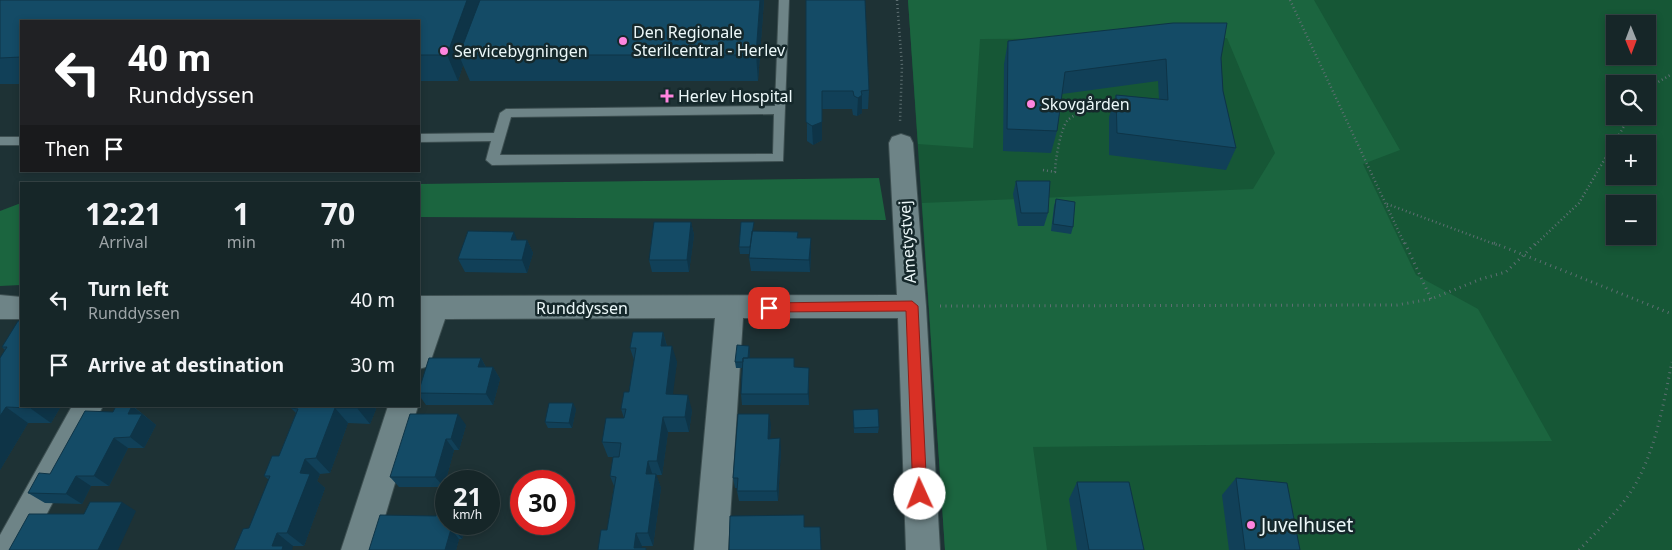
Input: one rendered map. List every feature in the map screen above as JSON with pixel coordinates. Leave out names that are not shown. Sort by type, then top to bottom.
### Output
[{"type":"street","name":"Ametystvej","points":[[901,143],[912,306],[922,550]]},
{"type":"street","name":"Runddyssen","points":[[420,350],[426,308],[912,306]]},
{"type":"street","points":[[0,307],[20,308]]},
{"type":"street","points":[[711,550],[730,308]]},
{"type":"street","points":[[10,550],[87,407]]},
{"type":"street","points":[[358,550],[403,407]]},
{"type":"lane","points":[[780,110],[506,113],[492,160],[779,158],[784,0]]},
{"type":"lane","points":[[420,138],[499,137]]},
{"type":"lane","points":[[0,141],[20,141]]},
{"type":"path","points":[[897,0],[902,66],[899,116],[901,143]]},
{"type":"path","points":[[1290,0],[1431,299]]},
{"type":"path","points":[[1656,83],[1672,74]]},
{"type":"path","points":[[1043,170],[1055,172],[1055,161],[1066,121],[1073,116],[1124,100]]},
{"type":"path","points":[[912,306],[1397,305],[1431,299],[1481,279],[1506,272],[1526,255],[1579,203],[1625,125]]},
{"type":"path","points":[[1386,204],[1526,255],[1672,314]]},
{"type":"path","points":[[1579,550],[1622,504],[1640,475],[1660,420],[1672,362]]},
{"type":"green space","points":[[908,0],[1672,0],[1672,550],[945,550]]},
{"type":"green space","points":[[908,0],[1314,0],[1400,150],[1363,164],[1416,275],[1478,309],[1552,441],[1033,447],[1047,550],[945,550],[922,203],[1253,189],[1275,153],[1227,38],[980,39],[973,148],[918,144]]},
{"type":"green space","points":[[879,178],[886,220],[420,217],[420,184]]},
{"type":"green space","points":[[20,203],[20,285],[0,286],[0,211]]},
{"type":"building","name":"Servicebygningen","points":[[0,0],[467,0],[447,55],[420,55],[420,20],[20,20],[20,57],[0,58]]},
{"type":"building","name":"Den Regionale Sterilcentral - Herlev","points":[[480,0],[760,0],[756,55],[459,55]]},
{"type":"building","points":[[806,0],[865,0],[869,90],[861,91],[862,95],[858,98],[854,96],[853,91],[822,91],[822,122],[812,126],[806,122]]},
{"type":"building","name":"Skovgården","points":[[1173,23],[1227,23],[1221,58],[1223,91],[1236,148],[1117,133],[1116,95],[1168,100],[1166,59],[1065,72],[1057,131],[1007,129],[1008,41]]},
{"type":"building","points":[[1016,181],[1050,181],[1048,213],[1021,213]]},
{"type":"building","points":[[1056,199],[1075,202],[1073,227],[1053,224]]},
{"type":"building","points":[[654,222],[691,222],[687,260],[649,260]]},
{"type":"building","points":[[741,222],[754,222],[750,247],[739,247]]},
{"type":"building","points":[[468,231],[514,232],[511,240],[527,240],[522,260],[458,259]]},
{"type":"building","points":[[752,231],[798,232],[797,238],[811,238],[809,260],[749,258]]},
{"type":"building","points":[[18,321],[20,321],[20,407],[30,408],[6,407],[0,416],[0,358],[7,347],[2,347]]},
{"type":"building","points":[[633,332],[663,332],[661,346],[672,346],[666,394],[688,395],[685,417],[663,417],[657,461],[648,461],[646,474],[656,474],[648,533],[636,533],[634,548],[646,548],[646,550],[598,550],[601,530],[607,530],[616,477],[610,476],[613,457],[619,457],[621,443],[602,442],[606,418],[624,418],[626,409],[621,409],[624,392],[629,392],[636,348],[630,348]]},
{"type":"building","points":[[737,345],[749,346],[748,358],[743,358],[743,362],[735,362]]},
{"type":"building","points":[[429,358],[481,358],[478,367],[493,367],[486,394],[420,393],[420,387]]},
{"type":"building","points":[[743,358],[794,358],[794,367],[809,368],[808,394],[741,394]]},
{"type":"building","points":[[549,403],[573,403],[569,423],[545,422]]},
{"type":"building","points":[[116,407],[132,407],[128,414],[142,414],[130,437],[114,438],[94,476],[76,476],[66,494],[28,493],[39,473],[50,474],[85,411],[113,412]]},
{"type":"building","points":[[358,407],[335,408],[316,458],[305,459],[300,473],[310,474],[287,533],[277,533],[272,546],[283,546],[282,550],[234,550],[243,529],[249,528],[270,476],[264,476],[272,456],[279,456],[298,409],[291,408]]},
{"type":"building","points":[[878,409],[879,427],[854,428],[853,410]]},
{"type":"building","points":[[410,414],[458,414],[451,439],[446,439],[437,470],[435,470],[435,477],[390,477]]},
{"type":"building","points":[[738,414],[769,414],[768,439],[780,438],[777,491],[737,491],[738,478],[733,478]]},
{"type":"building","points":[[1236,478],[1287,483],[1300,550],[1245,550]]},
{"type":"building","points":[[1077,482],[1129,482],[1144,550],[1089,550]]},
{"type":"building","points":[[90,502],[122,502],[98,550],[9,550],[29,514],[84,514]]},
{"type":"building","points":[[380,515],[435,516],[435,535],[449,535],[445,550],[369,550]]},
{"type":"building","points":[[804,515],[804,527],[820,527],[821,550],[729,550],[730,516]]},
{"type":"place","name":"Den Regionale Sterilcentral - Herlev","points":[[623,41]]},
{"type":"place","name":"Servicebygningen","points":[[444,51]]},
{"type":"place","name":"Herlev Hospital","points":[[667,96]]},
{"type":"place","name":"Skovgården","points":[[1031,104]]},
{"type":"place","name":"Juvelhuset","points":[[1251,525]]},
{"type":"route","points":[[769,308],[912,306],[920,494]]}]
